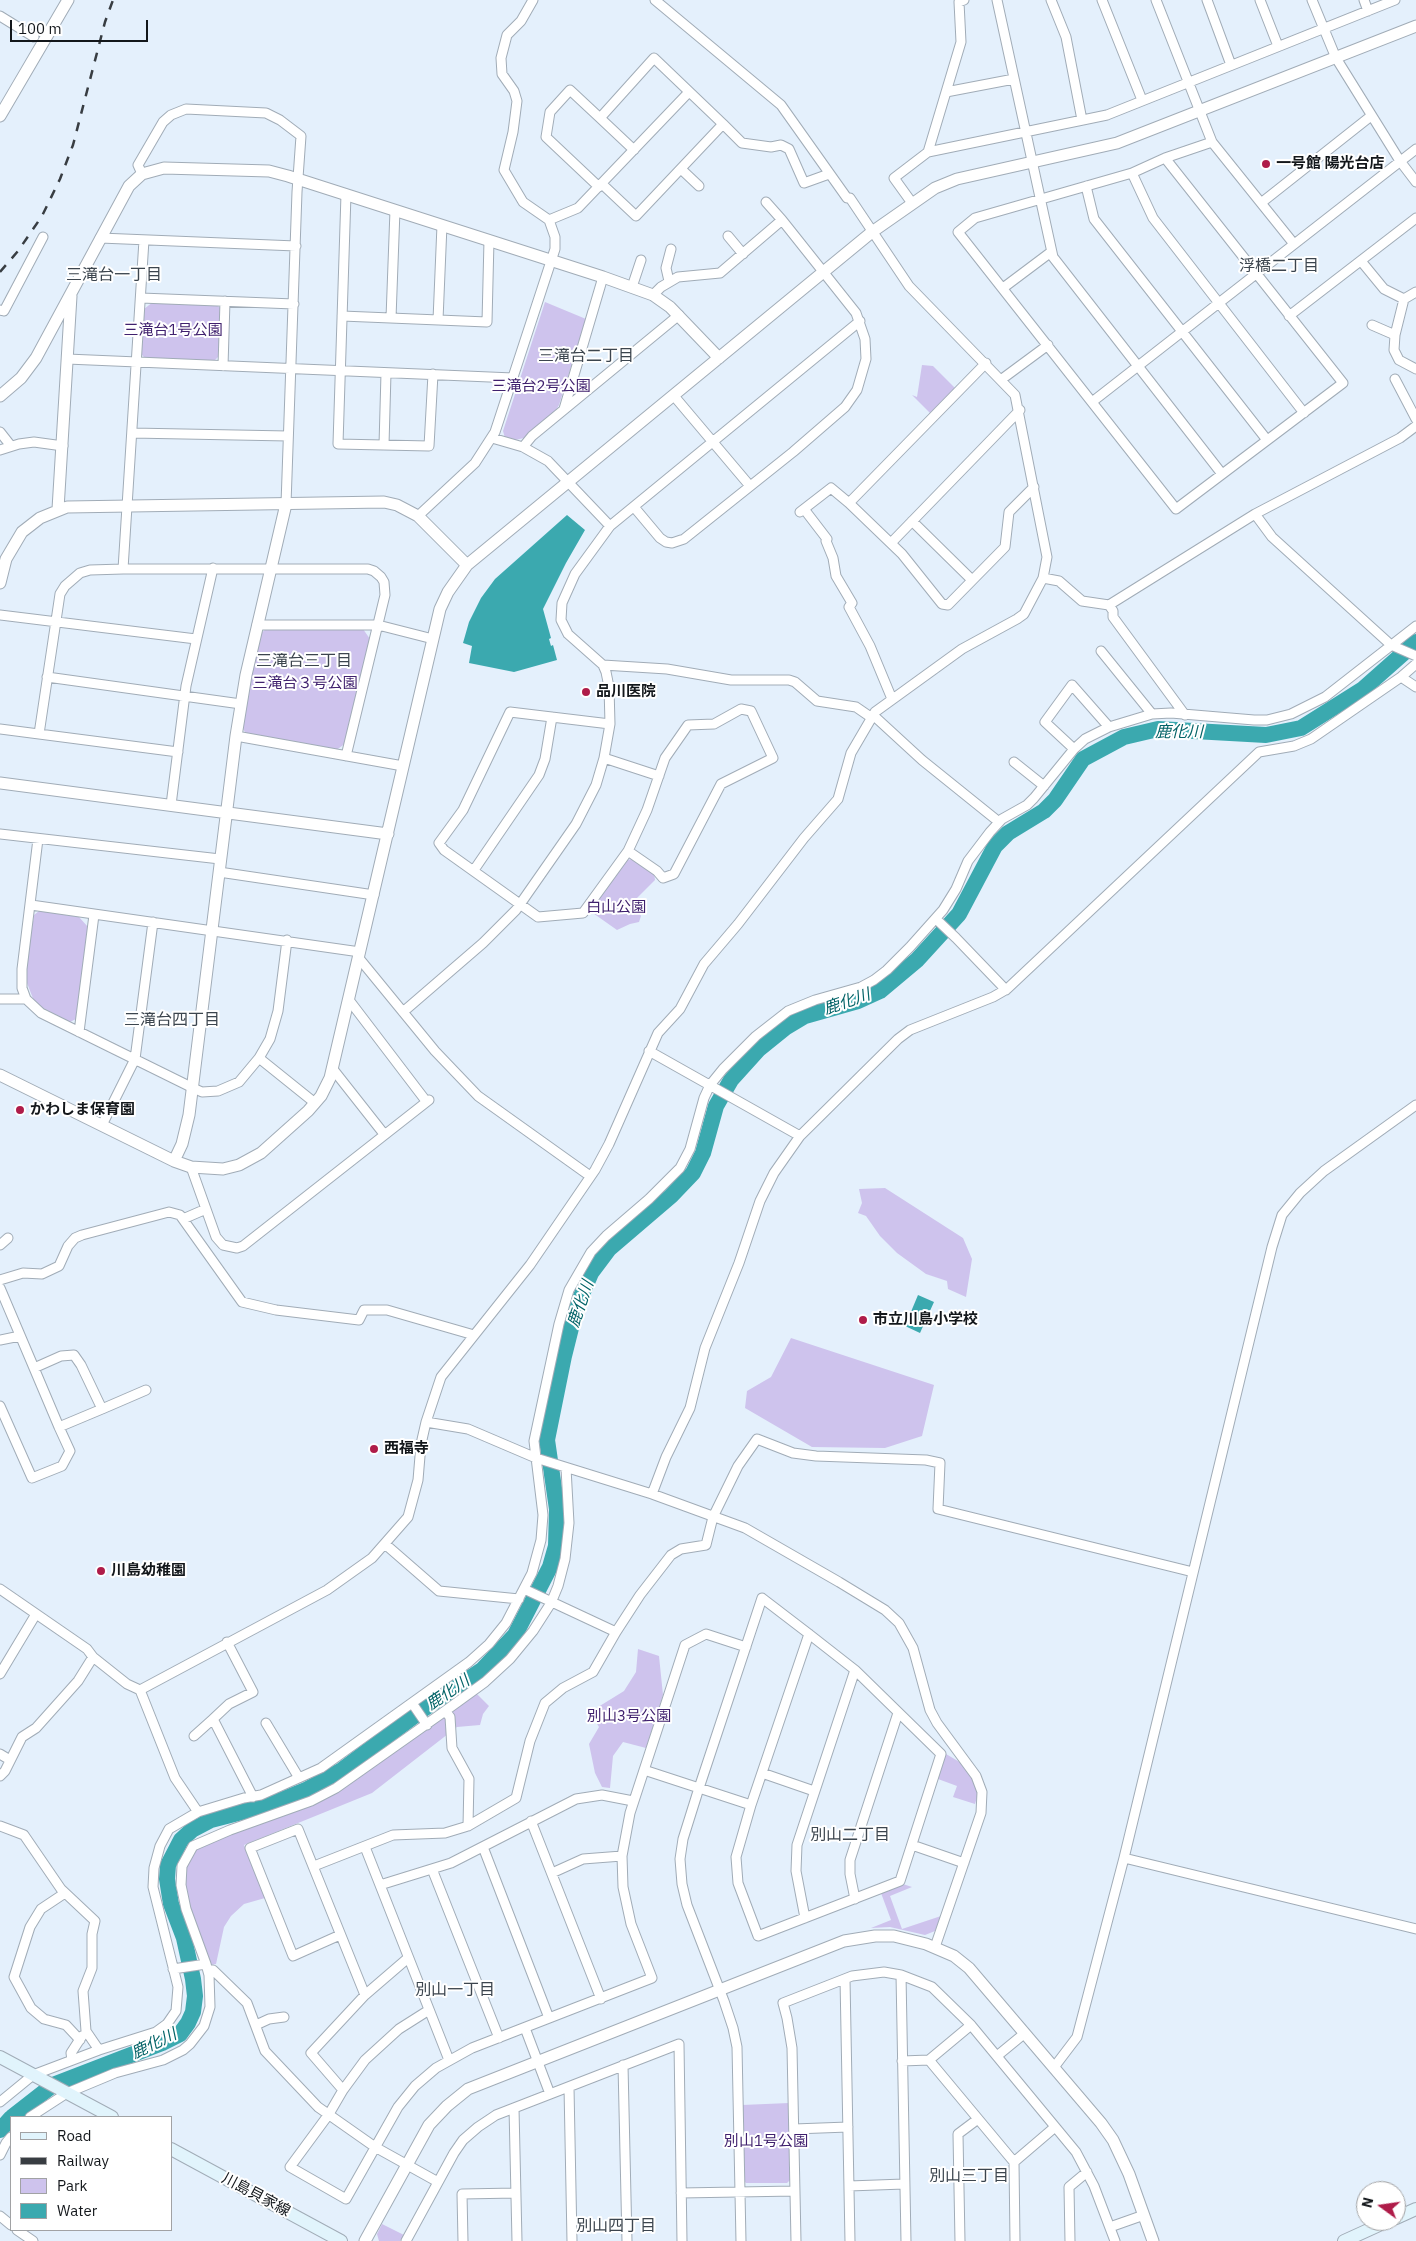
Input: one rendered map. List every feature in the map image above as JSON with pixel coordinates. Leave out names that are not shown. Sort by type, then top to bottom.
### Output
[{"type":"main road","points":[[0,2057],[110,2116]]},
{"type":"main road","name":"川島貝家線","points":[[172,2150],[341,2241]]},
{"type":"main road","points":[[1344,2241],[1366,2231]]},
{"type":"street","points":[[0,116],[68,0]]},
{"type":"street","points":[[418,516],[475,463],[492,438],[499,424],[556,242],[549,220],[523,202],[504,170],[513,132],[517,101],[514,92],[502,74],[501,58],[506,35],[521,21],[533,0]]},
{"type":"street","points":[[140,1690],[327,1590],[362,1566],[385,1544],[408,1517],[418,1480],[421,1444],[426,1422],[441,1377],[530,1265],[590,1176],[609,1144],[660,1030],[680,1009],[704,964],[738,924],[804,838],[838,799],[852,753],[873,716],[892,699],[962,649],[1017,620],[1024,614],[1043,578],[1047,557],[1020,410],[1015,395],[1002,379],[909,286],[850,198],[847,198],[829,174],[781,105],[655,0]]},
{"type":"street","points":[[928,152],[961,42],[959,2],[964,0]]},
{"type":"street","points":[[997,0],[1053,257],[1222,474]]},
{"type":"street","points":[[1051,0],[1066,36],[1082,120]]},
{"type":"street","points":[[1102,0],[1142,100]]},
{"type":"street","points":[[1156,0],[1212,142],[1294,244]]},
{"type":"street","points":[[1207,0],[1231,64]]},
{"type":"street","points":[[1260,0],[1278,46]]},
{"type":"street","points":[[1312,0],[1336,58],[1400,162],[1416,182]]},
{"type":"street","points":[[1364,0],[1368,10]]},
{"type":"street","points":[[912,203],[894,178],[928,152],[1107,115],[1395,0]]},
{"type":"street","points":[[0,16],[34,37]]},
{"type":"street","points":[[0,1075],[174,1161],[191,1167],[223,1169],[246,1162],[267,1147],[315,1103],[325,1089],[332,1068],[374,896],[440,609],[448,592],[467,565],[872,232],[935,188],[957,180],[1116,143],[1416,26]]},
{"type":"street","points":[[600,118],[654,58],[742,143],[772,147],[781,145],[789,149],[804,183],[829,174]]},
{"type":"street","points":[[946,92],[1014,78]]},
{"type":"street","points":[[634,150],[570,90],[550,112],[546,137],[636,216],[723,124]]},
{"type":"street","points":[[549,220],[578,208],[689,92]]},
{"type":"street","points":[[142,174],[138,164],[163,122],[179,112],[195,109],[259,112],[270,115],[285,123],[301,136],[286,504],[257,625],[241,704],[192,1088],[184,1134],[174,1161]]},
{"type":"street","points":[[1261,203],[1372,116]]},
{"type":"street","points":[[1166,158],[1343,383],[1176,509],[958,232],[975,218],[1132,173],[1166,158],[1212,142]]},
{"type":"street","points":[[1092,402],[1416,149]]},
{"type":"street","points":[[0,396],[21,378],[36,358],[129,186],[142,174],[155,170],[177,168],[269,171],[604,277],[653,295],[679,315],[719,358]]},
{"type":"street","points":[[681,169],[699,186]]},
{"type":"street","points":[[1132,173],[1153,218],[1304,412]]},
{"type":"street","points":[[1086,186],[1094,219],[1267,440]]},
{"type":"street","points":[[346,194],[338,444],[429,446],[432,374]]},
{"type":"street","points":[[634,507],[660,538],[672,543],[684,539],[838,413],[851,400],[862,379],[866,359],[865,339],[860,322],[846,299],[766,202]]},
{"type":"street","points":[[391,318],[395,210]]},
{"type":"street","points":[[1289,316],[1416,218]]},
{"type":"street","points":[[653,295],[670,281],[685,275],[712,275],[720,273],[782,220]]},
{"type":"street","points":[[438,320],[442,225]]},
{"type":"street","points":[[728,236],[743,254]]},
{"type":"street","points":[[0,310],[4,311],[43,237]]},
{"type":"street","points":[[100,238],[296,246]]},
{"type":"street","points":[[123,569],[144,240]]},
{"type":"street","points":[[342,316],[487,322],[489,240]]},
{"type":"street","points":[[670,281],[666,268],[671,249]]},
{"type":"street","points":[[1003,288],[1051,252]]},
{"type":"street","points":[[632,287],[640,260]]},
{"type":"street","points":[[1361,261],[1384,290],[1404,299]]},
{"type":"street","points":[[564,409],[604,277]]},
{"type":"street","points":[[58,509],[71,292]]},
{"type":"street","points":[[1416,292],[1404,299],[1394,345],[1396,356],[1416,369]]},
{"type":"street","points":[[141,298],[294,304]]},
{"type":"street","points":[[223,366],[225,301]]},
{"type":"street","points":[[523,447],[532,436],[679,315]]},
{"type":"street","points":[[403,1012],[483,944],[521,903],[584,811],[596,785],[604,758],[610,724],[609,687],[603,665],[568,634],[563,627],[560,612],[562,603],[575,574],[610,526],[860,322]]},
{"type":"street","points":[[1372,325],[1395,335]]},
{"type":"street","points":[[1002,379],[1048,345]]},
{"type":"street","points":[[67,360],[513,378]]},
{"type":"street","points":[[849,502],[986,364]]},
{"type":"street","points":[[384,445],[386,372]]},
{"type":"street","points":[[1395,379],[1416,419]]},
{"type":"street","points":[[674,396],[750,486]]},
{"type":"street","points":[[891,543],[1020,410]]},
{"type":"street","points":[[1043,578],[1059,581],[1082,601],[1108,605],[1254,514],[1400,438],[1416,426]]},
{"type":"street","points":[[0,432],[11,446]]},
{"type":"street","points":[[132,433],[288,436]]},
{"type":"street","points":[[492,438],[523,447],[548,461],[610,526]]},
{"type":"street","points":[[0,450],[34,442],[63,446]]},
{"type":"street","points":[[892,699],[870,646],[849,607],[852,603],[836,576],[827,539],[802,510],[832,488],[891,543],[942,604],[948,605],[1005,547],[1009,512],[1034,487]]},
{"type":"street","points":[[0,583],[6,559],[16,540],[30,525],[58,509],[67,507],[372,501],[397,505],[418,516],[467,565]]},
{"type":"street","points":[[1254,514],[1272,537],[1391,645],[1416,656]]},
{"type":"street","points":[[912,521],[972,580]]},
{"type":"street","points":[[171,805],[185,696],[213,568]]},
{"type":"street","points":[[39,734],[60,594],[71,579],[80,573],[90,570],[123,569],[354,568],[374,571],[381,577],[386,588],[346,756]]},
{"type":"street","points":[[1108,605],[1113,611],[1113,617],[1185,715]]},
{"type":"street","points":[[0,615],[196,639]]},
{"type":"street","points":[[257,625],[378,625],[433,639]]},
{"type":"street","points":[[0,2102],[33,2075],[99,2050],[156,2032],[167,2024],[176,2011],[178,1999],[176,1969],[154,1887],[154,1868],[160,1846],[169,1829],[198,1812],[274,1790],[321,1768],[469,1662],[489,1644],[506,1623],[525,1590],[542,1540],[543,1515],[538,1459],[534,1441],[542,1396],[569,1290],[585,1260],[606,1236],[649,1199],[680,1168],[690,1149],[700,1109],[710,1085],[756,1036],[777,1018],[800,1005],[855,990],[874,980],[937,920],[949,902],[968,861],[999,822],[1027,804],[1074,749],[1085,739],[1109,727],[1152,714],[1267,720],[1291,714],[1325,696],[1416,626]]},
{"type":"street","points":[[1101,651],[1152,714]]},
{"type":"street","points":[[652,1494],[666,1457],[690,1408],[705,1348],[740,1263],[760,1201],[774,1173],[800,1136],[898,1039],[910,1030],[1006,990],[1259,752],[1294,746],[1311,739],[1401,677],[1416,664]]},
{"type":"street","points":[[603,665],[667,669],[731,680],[765,678],[789,680],[817,700],[856,708],[873,716],[922,760],[999,822]]},
{"type":"street","points":[[47,677],[241,704]]},
{"type":"street","points":[[1401,677],[1416,687]]},
{"type":"street","points":[[1074,749],[1045,722],[1072,685],[1109,727]]},
{"type":"street","points":[[610,724],[510,712],[463,810],[439,843],[444,850],[521,903],[538,917],[583,913],[628,851],[647,810],[665,758],[688,726],[714,724],[741,709],[751,711],[773,758],[721,784],[674,874],[663,878],[657,871],[628,851]]},
{"type":"street","points":[[474,870],[524,800],[539,775],[545,759],[552,717]]},
{"type":"street","points":[[0,729],[178,752]]},
{"type":"street","points":[[236,736],[403,766]]},
{"type":"street","points":[[604,758],[659,776]]},
{"type":"street","points":[[1014,762],[1044,786]]},
{"type":"street","points":[[0,783],[388,834]]},
{"type":"street","points":[[0,834],[220,859]]},
{"type":"street","points":[[38,839],[22,969],[22,988],[26,999],[41,1013],[192,1088],[202,1092],[218,1091],[239,1082],[260,1058],[273,1031],[287,940]]},
{"type":"street","points":[[219,872],[374,896]]},
{"type":"street","points":[[31,905],[287,940],[359,954],[403,1012],[458,1078],[478,1096],[590,1176]]},
{"type":"street","points":[[79,1032],[94,915]]},
{"type":"street","points":[[937,920],[1006,990]]},
{"type":"street","points":[[102,1125],[134,1059],[153,922]]},
{"type":"street","points":[[0,999],[26,999]]},
{"type":"street","points":[[191,1167],[206,1210],[220,1242],[232,1248],[243,1246],[428,1100],[349,1000]]},
{"type":"street","points":[[649,1051],[800,1136]]},
{"type":"street","points":[[260,1058],[315,1103]]},
{"type":"street","points":[[332,1068],[384,1134]]},
{"type":"street","points":[[1054,2066],[1077,2038],[1124,1858],[1272,1246],[1282,1214],[1300,1193],[1324,1171],[1416,1105]]},
{"type":"street","points":[[183,1219],[206,1210]]},
{"type":"street","points":[[0,1280],[23,1273],[42,1274],[59,1266],[68,1246],[75,1238],[82,1234],[169,1212],[180,1215],[242,1302],[276,1310],[358,1320],[364,1310],[387,1310],[474,1335]]},
{"type":"street","points":[[0,1245],[8,1238]]},
{"type":"street","points":[[0,1288],[70,1452],[62,1466],[32,1478],[0,1406]]},
{"type":"street","points":[[0,1340],[20,1336]]},
{"type":"street","points":[[34,1368],[61,1356],[74,1355],[81,1365],[102,1409]]},
{"type":"street","points":[[60,1427],[146,1390]]},
{"type":"street","points":[[426,1422],[468,1430],[538,1459],[652,1494],[745,1528],[885,1610],[898,1623],[913,1648],[930,1710],[937,1723],[976,1776],[982,1792],[981,1813],[935,1947]]},
{"type":"street","points":[[314,1866],[393,1835],[445,1833],[468,1826],[516,1798],[530,1741],[545,1703],[563,1688],[593,1672],[640,1595],[671,1555],[681,1549],[706,1545],[713,1517],[738,1466],[758,1439],[793,1453],[816,1456],[926,1460],[940,1463],[938,1509],[1193,1572]]},
{"type":"street","points":[[32,2116],[67,2093],[115,2074],[162,2060],[183,2050],[204,2026],[210,2008],[211,1993],[206,1966],[186,1909],[181,1884],[182,1866],[193,1846],[230,1830],[311,1801],[336,1788],[445,1712],[485,1682],[510,1659],[532,1631],[558,1586],[566,1559],[570,1523],[564,1467]]},
{"type":"street","points":[[385,1544],[439,1590],[519,1599]]},
{"type":"street","points":[[0,1589],[87,1649],[93,1657],[127,1684],[140,1690],[176,1778],[198,1812]]},
{"type":"street","points":[[525,1590],[616,1632]]},
{"type":"street","points":[[741,2241],[737,2047],[733,2028],[720,1991],[687,1905],[682,1884],[681,1849],[699,1788],[762,1598],[855,1670],[941,1754],[900,1881],[758,1938],[741,1892],[736,1868],[740,1841],[808,1634]]},
{"type":"street","points":[[0,1674],[36,1614]]},
{"type":"street","points":[[429,2010],[399,2029],[365,2060],[343,2090],[329,2114],[290,2167],[346,2199],[404,2098],[424,2078],[449,2060],[472,2048],[653,1979],[628,1914],[623,1887],[622,1856],[626,1827],[633,1802],[685,1645],[706,1634],[746,1647]]},
{"type":"street","points":[[194,1736],[229,1704],[252,1692],[227,1642]]},
{"type":"street","points":[[0,1776],[5,1772],[22,1737],[36,1728],[78,1681],[93,1657]]},
{"type":"street","points":[[805,1918],[795,1862],[797,1845],[855,1670]]},
{"type":"street","points":[[412,1704],[426,1724]]},
{"type":"street","points":[[445,1712],[450,1718],[452,1748],[469,1779],[468,1826]]},
{"type":"street","points":[[855,1899],[850,1874],[850,1860],[898,1713]]},
{"type":"street","points":[[213,1719],[253,1797]]},
{"type":"street","points":[[266,1723],[299,1778]]},
{"type":"street","points":[[0,1754],[10,1760]]},
{"type":"street","points":[[644,1770],[752,1805]]},
{"type":"street","points":[[762,1773],[814,1791]]},
{"type":"street","points":[[380,1885],[451,1863],[567,1802],[585,1796],[602,1795],[633,1802]]},
{"type":"street","points":[[531,1821],[600,1998]]},
{"type":"street","points":[[0,1826],[24,1835],[65,1893],[95,1922],[92,1934],[92,1968],[83,1992],[86,2031],[99,2050]]},
{"type":"street","points":[[340,1936],[292,1956],[250,1848],[298,1829],[365,1994]]},
{"type":"street","points":[[912,1845],[964,1863]]},
{"type":"street","points":[[365,1847],[449,2060]]},
{"type":"street","points":[[483,1847],[549,2018]]},
{"type":"street","points":[[552,1873],[582,1859],[622,1856]]},
{"type":"street","points":[[1124,1858],[1416,1929]]},
{"type":"street","points":[[432,1869],[499,2038]]},
{"type":"street","points":[[65,1893],[41,1909],[30,1926],[14,1977],[31,2008],[44,2019],[66,2026],[80,2040]]},
{"type":"street","points":[[365,2241],[429,2125],[453,2100],[479,2084],[851,1939],[866,1936],[894,1936],[935,1947],[954,1956],[969,1968],[1101,2122],[1128,2174],[1153,2241]]},
{"type":"street","points":[[343,2090],[311,2053],[365,1994],[408,1958]]},
{"type":"street","points":[[176,1969],[206,1966],[213,1970],[247,2003],[265,2052],[318,2107],[375,2147],[438,2182]]},
{"type":"street","points":[[796,2241],[792,2048],[783,2003],[845,1979],[863,1974],[884,1972],[901,1975],[932,1987],[970,2025],[997,2056],[1076,2152],[1087,2172],[1115,2241]]},
{"type":"street","points":[[901,1975],[906,2241]]},
{"type":"street","points":[[845,1979],[850,2241]]},
{"type":"street","points":[[256,2025],[269,2019],[284,2017]]},
{"type":"street","points":[[902,2061],[929,2060],[970,2025]]},
{"type":"street","points":[[525,2028],[550,2094]]},
{"type":"street","points":[[72,2060],[71,2053],[86,2031]]},
{"type":"street","points":[[997,2056],[1025,2033]]},
{"type":"street","points":[[406,2241],[463,2140],[486,2121],[514,2108],[679,2044],[682,2241]]},
{"type":"street","points":[[929,2060],[1014,2162],[1015,2241]]},
{"type":"street","points":[[623,2065],[627,2241]]},
{"type":"street","points":[[569,2087],[572,2241]]},
{"type":"street","points":[[514,2108],[517,2241]]},
{"type":"street","points":[[960,2241],[958,2134],[978,2119]]},
{"type":"street","points":[[1014,2162],[1056,2127]]},
{"type":"street","points":[[794,2129],[848,2128]]},
{"type":"street","points":[[0,2156],[10,2138]]},
{"type":"street","points":[[1070,2241],[1069,2187],[1087,2172]]},
{"type":"street","points":[[849,2186],[904,2184]]},
{"type":"street","points":[[681,2193],[794,2191]]},
{"type":"street","points":[[463,2241],[462,2194],[516,2193]]},
{"type":"street","points":[[1110,2227],[1144,2215]]},
{"type":"street","points":[[0,2216],[10,2224]]},
{"type":"street","points":[[19,2231],[33,2241]]},
{"type":"green space","name":"三滝台1号公園","points":[[153,302],[214,304],[221,308],[219,356],[214,361],[145,358],[141,354],[144,309]]},
{"type":"green space","name":"三滝台2号公園","points":[[545,302],[586,319],[559,405],[555,412],[524,438],[515,440],[505,438],[503,431]]},
{"type":"green space","points":[[922,365],[933,366],[955,388],[930,413],[912,395],[917,397]]},
{"type":"green space","name":"三滝台３号公園","points":[[266,629],[363,629],[370,639],[346,743],[335,751],[247,735],[243,729],[260,634]]},
{"type":"green space","name":"白山公園","points":[[632,859],[654,873],[655,880],[633,902],[641,916],[639,922],[617,930],[590,911],[627,860]]},
{"type":"green space","points":[[39,911],[79,917],[88,927],[76,1019],[70,1022],[39,1006],[34,1001],[27,983],[26,969],[34,915]]},
{"type":"green space","points":[[885,1188],[963,1238],[972,1259],[966,1297],[948,1289],[947,1281],[926,1274],[897,1253],[880,1236],[866,1216],[858,1213],[862,1203],[859,1189]]},
{"type":"green space","points":[[791,1338],[934,1385],[922,1436],[885,1448],[812,1447],[745,1408],[747,1391],[771,1377]]},
{"type":"green space","name":"別山3号公園","points":[[638,1649],[659,1656],[663,1695],[646,1748],[623,1742],[613,1756],[610,1788],[602,1787],[595,1773],[589,1744],[599,1727],[590,1712],[624,1691],[636,1672]]},
{"type":"green space","points":[[476,1693],[489,1706],[483,1714],[480,1725],[457,1727],[372,1793],[244,1845],[265,1898],[244,1904],[231,1916],[224,1927],[216,1964],[210,1965],[186,1902],[183,1876],[189,1855],[194,1847],[299,1808]]},
{"type":"green space","points":[[946,1754],[963,1764],[974,1780],[978,1794],[975,1804],[953,1797],[957,1786],[938,1779]]},
{"type":"green space","points":[[903,1884],[912,1887],[890,1896],[902,1929],[941,1916],[935,1931],[925,1935],[890,1927],[871,1928],[891,1920],[881,1893]]},
{"type":"green space","name":"別山1号公園","points":[[789,2103],[790,2180],[787,2183],[746,2183],[744,2181],[742,2105]]},
{"type":"green space","points":[[382,2224],[404,2235],[400,2241],[379,2241],[377,2234]]},
{"type":"water","points":[[567,515],[585,530],[543,609],[551,638],[549,639],[551,646],[553,645],[557,660],[514,672],[469,663],[472,646],[463,643],[469,622],[481,598],[495,579]]},
{"type":"water","points":[[918,1295],[934,1302],[920,1333],[905,1326]]},
{"type":"waterway","name":"鹿化川","points":[[13,2116],[53,2085],[162,2043],[180,2034],[188,2023],[193,2012],[195,1996],[193,1979],[184,1938],[171,1904],[167,1879],[168,1865],[181,1840],[192,1830],[211,1820],[269,1805],[306,1790],[342,1770],[422,1710],[482,1670],[515,1635],[550,1567],[556,1546],[557,1509],[547,1440],[576,1308],[591,1273],[609,1249],[671,1196],[693,1173],[703,1153],[716,1106],[731,1080],[759,1049],[785,1028],[805,1016],[858,1001],[880,991],[917,960],[959,914],[995,846],[1008,833],[1044,811],[1055,800],[1083,759],[1124,737],[1158,729],[1266,735],[1301,728],[1363,689],[1416,642]]},
{"type":"waterway","name":"鹿化川","points":[[0,2130],[10,2119]]},
{"type":"railway","points":[[0,272],[18,251],[42,216],[60,179],[73,145],[105,22],[113,0]]},
{"type":"place","name":"一号館 陽光台店","points":[[1266,164]]},
{"type":"place","name":"品川医院","points":[[586,692]]},
{"type":"place","name":"かわしま保育園","points":[[20,1110]]},
{"type":"place","name":"市立川島小学校","points":[[863,1320]]},
{"type":"place","name":"西福寺","points":[[374,1449]]},
{"type":"place","name":"川島幼稚園","points":[[101,1571]]},
{"type":"district","name":"浮橋二丁目","points":[[1279,266]]},
{"type":"district","name":"三滝台一丁目","points":[[114,275]]},
{"type":"district","name":"三滝台二丁目","points":[[586,356]]},
{"type":"district","name":"三滝台三丁目","points":[[304,661]]},
{"type":"district","name":"三滝台四丁目","points":[[172,1020]]},
{"type":"district","name":"別山二丁目","points":[[850,1835]]},
{"type":"district","name":"別山一丁目","points":[[455,1990]]},
{"type":"district","name":"別山三丁目","points":[[969,2176]]},
{"type":"district","name":"別山四丁目","points":[[616,2226]]}]
